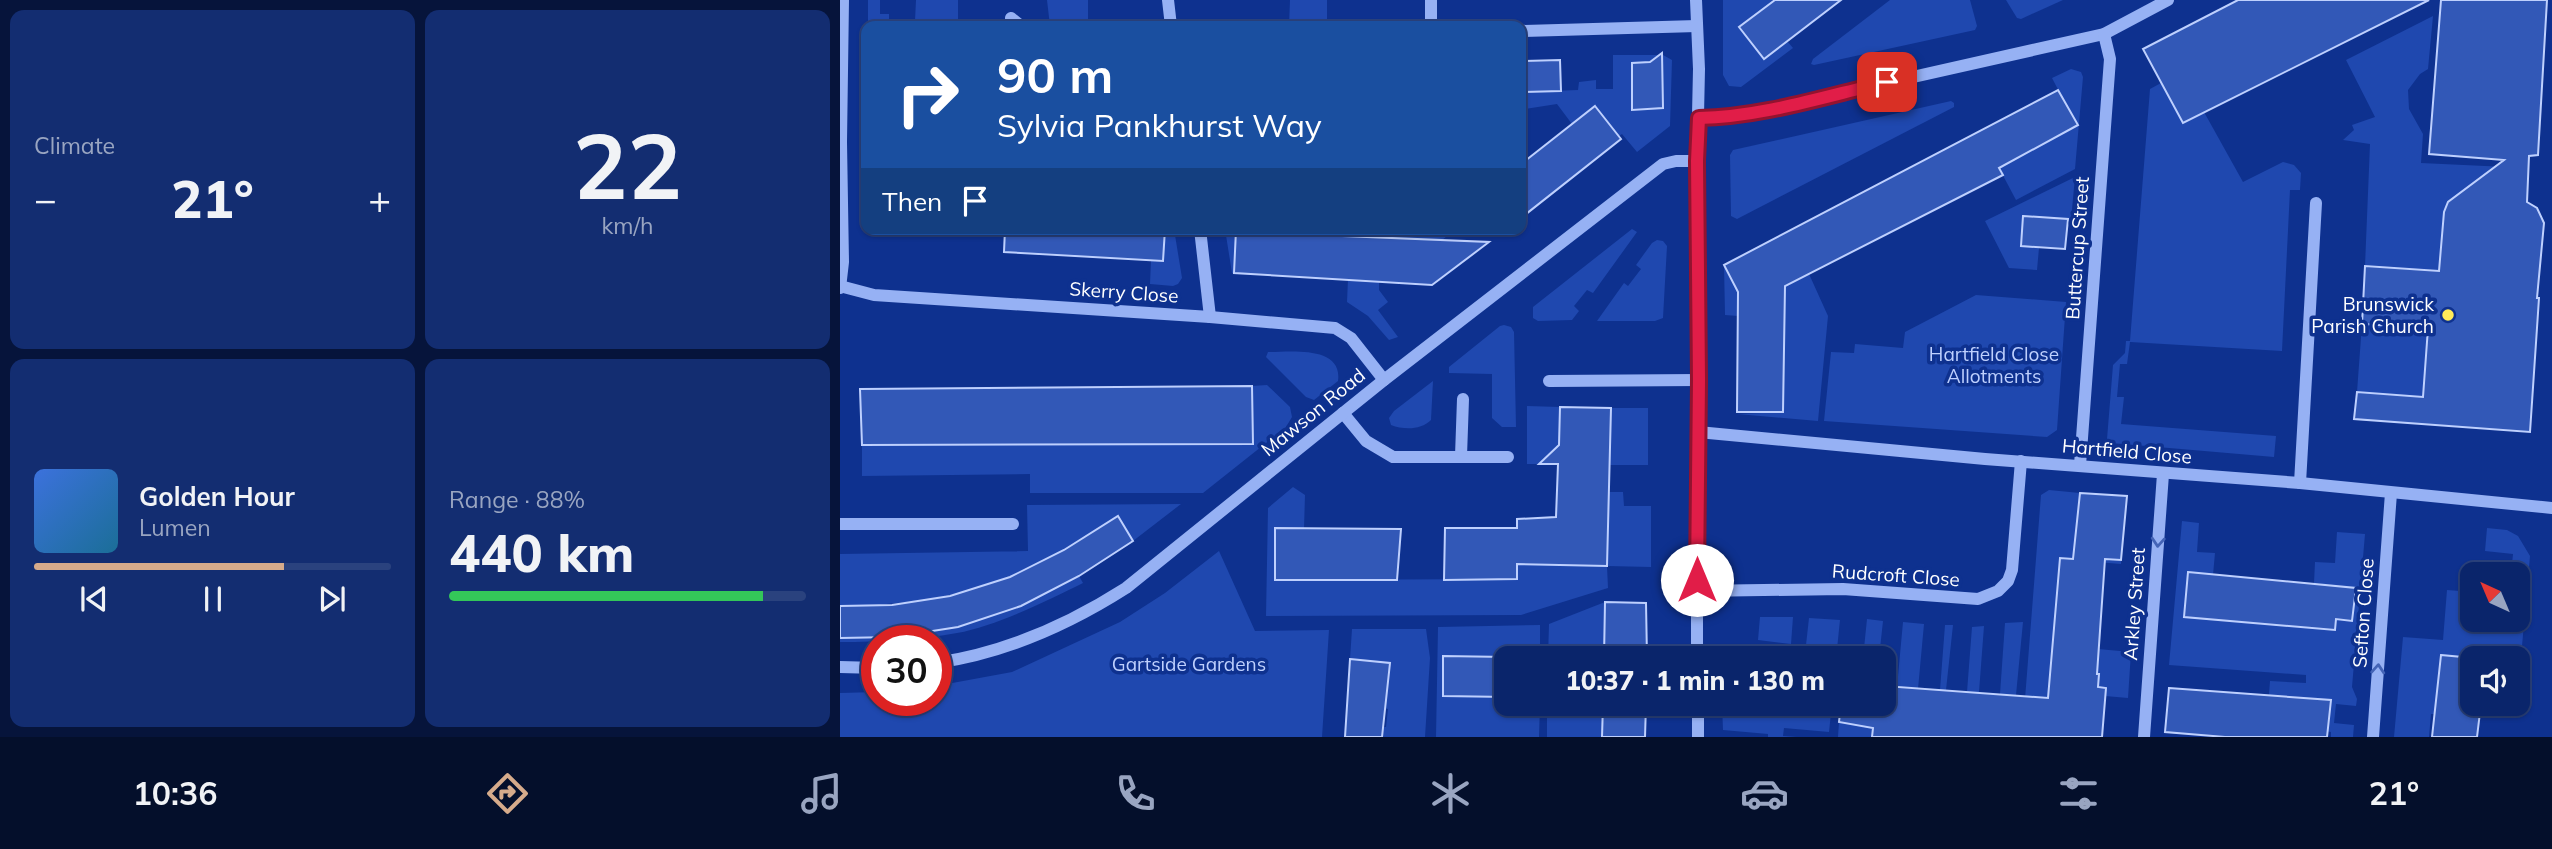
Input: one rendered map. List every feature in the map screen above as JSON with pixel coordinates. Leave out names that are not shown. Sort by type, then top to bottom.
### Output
[{"type":"street","points":[[840,287],[843,262],[843,0]]},
{"type":"street","points":[[1168,0],[1170,21]]},
{"type":"street","points":[[1431,0],[1431,21]]},
{"type":"street","points":[[1696,0],[1699,118],[1697,646]]},
{"type":"street","points":[[1699,118],[1766,110],[2104,34],[2168,0]]},
{"type":"street","points":[[1526,30],[1696,26]]},
{"type":"street","name":"Buttercup Street","points":[[2080,465],[2110,59],[2104,34]]},
{"type":"street","name":"Mawson Road","points":[[952,660],[984,654],[1020,642],[1092,609],[1126,588],[1384,380],[1663,164],[1697,161]]},
{"type":"street","points":[[2300,484],[2316,202]]},
{"type":"street","points":[[1201,235],[1210,317]]},
{"type":"street","name":"Skerry Close","points":[[840,287],[883,295],[1335,328],[1351,338],[1384,380]]},
{"type":"street","points":[[1549,381],[1699,380]]},
{"type":"street","points":[[1461,456],[1463,399]]},
{"type":"street","points":[[1343,413],[1366,441],[1393,457],[1508,457]]},
{"type":"street","name":"Hartfield Close","points":[[1698,432],[2552,508]]},
{"type":"street","name":"Rudcroft Close","points":[[1697,592],[1843,589],[1962,599],[1986,597],[1998,591],[2008,581],[2011,570],[2021,461]]},
{"type":"street","name":"Arkley Street","points":[[2144,737],[2162,474]]},
{"type":"street","name":"Sefton Close","points":[[2373,737],[2391,493]]},
{"type":"street","points":[[840,524],[1013,523]]},
{"type":"street","points":[[840,667],[861,668]]},
{"type":"street","points":[[1698,716],[1698,737]]},
{"type":"green space","points":[[868,0],[880,0],[880,14],[889,14],[889,21],[868,21]]},
{"type":"green space","points":[[916,0],[958,0],[958,21],[915,21]]},
{"type":"green space","points":[[1047,0],[1088,0],[1088,21],[1049,21]]},
{"type":"green space","points":[[1290,0],[1327,0],[1327,21],[1289,21]]},
{"type":"green space","points":[[1723,0],[1790,0],[1769,17],[1762,9],[1739,27],[1764,59],[1787,41],[1793,48],[1741,87],[1729,86],[1723,75]]},
{"type":"green space","points":[[1890,0],[1970,0],[1977,26],[1975,30],[1811,64],[1813,59]]},
{"type":"green space","points":[[2006,0],[2063,0],[2021,19],[2017,18]]},
{"type":"green space","points":[[2433,16],[2428,69],[2420,74],[2408,90],[2409,109],[2423,134],[2421,163],[2528,168],[2525,203],[2456,198],[2448,202],[2444,212],[2439,271],[2365,266],[2370,144],[2343,140],[2354,130],[2352,125],[2375,117],[2346,60]]},
{"type":"green space","points":[[1613,55],[1663,55],[1672,60],[1670,126],[1637,152],[1622,134],[1619,136],[1595,106],[1572,124],[1557,104],[1526,109],[1526,92],[1578,90],[1579,82],[1596,80],[1596,89],[1613,89]],"holes":[[[1662,62],[1663,108],[1633,109],[1632,63]]]},
{"type":"green space","points":[[2071,69],[2081,72],[2083,77],[2075,169],[2016,200],[1999,168],[2077,126],[2052,78]]},
{"type":"green space","points":[[2161,83],[2183,123],[2204,112],[2243,182],[2283,162],[2294,165],[2301,173],[2300,190],[2290,190],[2282,351],[2130,342],[2127,364],[2120,364],[2117,397],[2124,397],[2121,424],[2276,436],[2274,457],[2111,443],[2107,439],[2113,365],[2125,353],[2126,341],[2130,341],[2150,89]]},
{"type":"green space","points":[[1951,101],[1954,107],[1737,219],[1731,216],[1730,155],[1733,150]]},
{"type":"green space","points":[[2075,177],[2071,220],[2023,217],[2021,246],[2039,248],[2037,270],[2009,268],[1985,221]]},
{"type":"green space","points":[[1632,229],[1637,232],[1593,293],[1587,290],[1574,306],[1579,311],[1572,320],[1538,321],[1533,318],[1533,307]]},
{"type":"green space","points":[[1165,235],[1175,235],[1182,278],[1178,284],[1150,284],[1151,260],[1163,260]]},
{"type":"green space","points":[[1226,235],[1237,235],[1232,273]]},
{"type":"green space","points":[[1318,235],[1448,235],[1419,258],[1350,237]]},
{"type":"green space","points":[[1657,240],[1663,241],[1667,246],[1663,318],[1655,321],[1597,321],[1624,283],[1628,286],[1641,269],[1636,265]]},
{"type":"green space","points":[[1724,265],[1738,292],[1777,272],[1809,274],[1828,316],[1818,421],[1737,414],[1783,412],[1784,322],[1738,321],[1738,316],[1725,315]]},
{"type":"green space","points":[[1348,279],[1379,281],[1379,290],[1388,302],[1378,310],[1398,337],[1389,340],[1368,316],[1347,302]]},
{"type":"green space","name":"Hartfield Close Allotments","points":[[1976,295],[2066,302],[2057,430],[2047,437],[1824,421],[1831,352],[1854,353],[1855,344],[1903,348],[1905,332]]},
{"type":"green space","points":[[2362,324],[2428,328],[2421,424],[2386,422],[2388,394],[2357,392]]},
{"type":"green space","points":[[1504,325],[1511,327],[1514,332],[1516,427],[1502,427],[1492,418],[1492,374],[1449,373],[1449,367]]},
{"type":"green space","points":[[1268,352],[1301,352],[1324,356],[1332,361],[1337,369],[1338,381],[1314,400],[1306,397],[1266,357]]},
{"type":"green space","points":[[1433,381],[1431,420],[1412,428],[1391,425],[1389,418],[1394,411]]},
{"type":"green space","points":[[1267,385],[1290,407],[1292,417],[1286,427],[1203,493],[1030,493],[1030,474],[862,476],[862,445],[1252,444],[1252,386]]},
{"type":"green space","points":[[1527,406],[1560,407],[1558,464],[1527,464]]},
{"type":"green space","points":[[1611,408],[1648,408],[1648,465],[1609,465]]},
{"type":"green space","points":[[1293,487],[1305,495],[1304,529],[1276,580],[1517,579],[1517,552],[1556,536],[1555,565],[1606,566],[1609,492],[1623,492],[1624,506],[1651,506],[1651,567],[1607,566],[1608,588],[1521,615],[1266,616],[1268,508]]},
{"type":"green space","points":[[2049,490],[2080,493],[2074,556],[2121,560],[2121,564],[2060,559],[2051,660],[2098,649],[2131,652],[2128,698],[2105,696],[2106,688],[2098,687],[2022,737],[2041,495]]},
{"type":"green space","points":[[1181,504],[1133,541],[1118,517],[1038,565],[989,585],[926,599],[840,606],[840,554],[1028,551],[1027,505]]},
{"type":"green space","points":[[2182,521],[2199,523],[2197,552],[2215,553],[2213,575],[2188,573],[2184,617],[2335,630],[2336,619],[2352,621],[2355,588],[2314,583],[2315,562],[2335,563],[2337,532],[2365,534],[2352,687],[2357,699],[2356,706],[2336,704],[2334,723],[2354,725],[2353,737],[2331,737],[2331,732],[2324,731],[2329,724],[2331,700],[2288,697],[2266,734],[2270,681],[2306,683],[2306,675],[2169,665]]},
{"type":"green space","points":[[2487,528],[2507,530],[2518,536],[2530,556],[2529,562],[2512,562],[2513,554],[2485,551]]},
{"type":"green space","name":"Gartside Gardens","points":[[1219,551],[1255,631],[1329,630],[1322,737],[840,737],[840,693],[861,692],[861,716],[952,716],[952,683],[1012,672],[1120,622],[1165,593]]},
{"type":"green space","points":[[1079,576],[1083,583],[988,625],[952,633],[952,628],[990,617]]},
{"type":"green space","points":[[2447,590],[2460,591],[2460,632],[2523,632],[2522,646],[2460,646],[2460,657],[2441,656],[2435,714],[2431,714],[2429,737],[2394,737],[2403,637],[2443,640]]},
{"type":"green space","points":[[1605,602],[1604,646],[1548,646],[1549,624]]},
{"type":"green space","points":[[1760,617],[1793,617],[1791,644],[1758,640]]},
{"type":"green space","points":[[1809,618],[1840,620],[1837,646],[1806,645]]},
{"type":"green space","points":[[1867,619],[1883,621],[1880,646],[1864,646]]},
{"type":"green space","points":[[1903,622],[1924,624],[1918,689],[1897,687]]},
{"type":"green space","points":[[2023,622],[2016,695],[2000,694],[2005,623]]},
{"type":"green space","points":[[1540,625],[1540,646],[1494,646],[1494,657],[1483,665],[1482,656],[1443,656],[1443,695],[1492,693],[1494,716],[1540,716],[1539,737],[1436,737],[1438,627]]},
{"type":"green space","points":[[1945,625],[1953,625],[1946,690],[1940,690]]},
{"type":"green space","points":[[1984,626],[1979,692],[1967,692],[1972,627]]},
{"type":"green space","points":[[1352,629],[1426,629],[1430,658],[1425,737],[1382,737],[1388,709],[1384,708],[1390,663],[1350,659]]},
{"type":"green space","points":[[840,638],[861,638],[861,642],[840,642]]},
{"type":"green space","points":[[1547,716],[1603,716],[1602,737],[1547,737]]},
{"type":"green space","points":[[1722,716],[1831,716],[1829,732],[1784,728],[1783,736],[1797,737],[1768,737],[1768,734],[1723,730]]},
{"type":"green space","points":[[1839,722],[1873,728],[1872,737],[1838,737]]},
{"type":"building","points":[[1775,0],[1841,0],[1764,59],[1739,27]]},
{"type":"building","points":[[2238,0],[2429,0],[2183,123],[2143,49]]},
{"type":"building","points":[[2441,0],[2547,0],[2538,155],[2529,156],[2527,202],[2537,208],[2544,223],[2530,432],[2354,419],[2357,392],[2423,397],[2428,328],[2362,324],[2365,266],[2439,271],[2444,212],[2448,202],[2504,160],[2429,154]]},
{"type":"building","points":[[1662,53],[1663,108],[1632,110],[1632,63],[1650,62]]},
{"type":"building","points":[[1560,60],[1561,91],[1526,92],[1526,61]]},
{"type":"building","points":[[2058,90],[2078,125],[1999,168],[2003,175],[1785,286],[1783,412],[1737,412],[1738,292],[1724,265]]},
{"type":"building","points":[[1595,106],[1621,139],[1526,214],[1526,160]]},
{"type":"building","points":[[2023,216],[2068,219],[2065,249],[2021,246]]},
{"type":"building","points":[[1005,235],[1165,235],[1163,261],[1004,252]]},
{"type":"building","points":[[1236,235],[1318,235],[1489,242],[1432,285],[1234,273]]},
{"type":"building","points":[[1252,386],[1253,444],[862,445],[860,389]]},
{"type":"building","points":[[1560,407],[1611,408],[1607,566],[1517,564],[1517,579],[1444,580],[1445,528],[1517,528],[1517,519],[1556,517],[1558,464],[1539,464],[1559,445]]},
{"type":"building","points":[[2080,493],[2127,496],[2121,560],[2105,559],[2097,674],[2098,687],[2106,688],[2102,737],[1872,737],[1873,728],[1839,722],[1840,716],[1896,716],[1896,687],[2048,698],[2060,558],[2073,559]]},
{"type":"building","points":[[1118,516],[1133,541],[1079,576],[1021,606],[958,627],[861,625],[861,638],[840,638],[840,606],[892,605],[950,596],[1010,577],[1064,550]]},
{"type":"building","points":[[1275,528],[1401,529],[1397,580],[1275,580]]},
{"type":"building","points":[[2188,572],[2356,588],[2352,621],[2336,619],[2335,630],[2184,617]]},
{"type":"building","points":[[1605,602],[1646,603],[1647,646],[1604,646]]},
{"type":"building","points":[[2441,655],[2460,657],[2460,716],[2480,716],[2477,737],[2432,737]]},
{"type":"building","points":[[1443,656],[1494,657],[1494,697],[1443,696]]},
{"type":"building","points":[[1350,659],[1390,663],[1382,737],[1345,737]]},
{"type":"building","points":[[2169,688],[2331,700],[2327,737],[2225,737],[2165,732]]},
{"type":"building","points":[[1603,716],[1646,716],[1645,737],[1602,737]]},
{"type":"place","name":"Brunswick Parish Church","points":[[2448,315]]},
{"type":"route","points":[[1697,580],[1699,118],[1766,110],[1887,82]]}]
